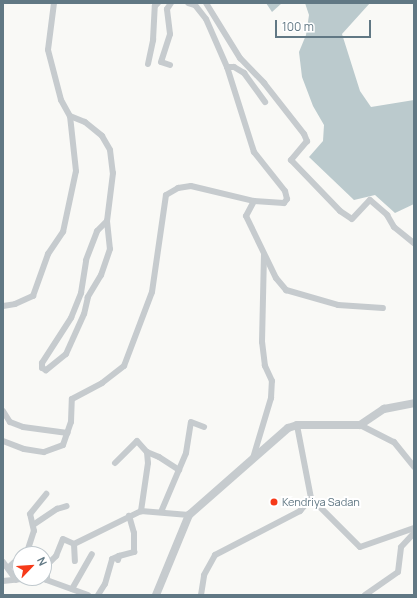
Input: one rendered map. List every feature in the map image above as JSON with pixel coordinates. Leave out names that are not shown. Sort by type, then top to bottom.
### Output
[{"type":"street","points":[[3,306],[15,304],[33,296],[48,254],[63,232],[76,171],[70,116],[61,100],[48,50],[54,3]]},
{"type":"street","points":[[148,64],[153,40],[155,6],[158,3]]},
{"type":"street","points":[[170,65],[160,62],[170,34],[167,9],[171,3]]},
{"type":"street","points":[[3,441],[24,449],[44,452],[63,445],[71,422],[72,399],[102,383],[124,366],[133,339],[146,314],[152,292],[166,195],[178,188],[191,186],[254,201],[284,203],[287,199],[284,191],[254,152],[227,67],[206,19],[195,5],[188,3]]},
{"type":"street","points":[[206,3],[240,58],[269,88],[304,134],[307,141],[291,160],[352,219],[370,200],[387,215],[394,227],[414,243]]},
{"type":"street","points":[[227,67],[234,67],[244,73],[265,102]]},
{"type":"street","points":[[70,116],[85,122],[102,136],[110,150],[113,173],[107,221],[110,248],[101,276],[88,297],[84,314],[66,354],[46,370],[42,368],[48,351],[71,318],[81,293],[86,260],[97,231],[107,221]]},
{"type":"street","points":[[254,201],[246,216],[264,255],[286,290],[338,305],[383,308]]},
{"type":"street","points":[[252,460],[271,398],[272,381],[265,366],[262,342],[264,255]]},
{"type":"street","points":[[81,293],[88,297]]},
{"type":"street","points":[[360,425],[384,410],[414,403]]},
{"type":"street","points":[[3,411],[10,422],[23,427],[68,433]]},
{"type":"street","points":[[161,512],[186,453],[191,422],[204,427]]},
{"type":"street","points":[[297,425],[311,498],[360,547],[414,528]]},
{"type":"street","points":[[156,595],[189,515],[288,428],[297,425],[360,425],[394,442],[414,467]]},
{"type":"street","points":[[115,463],[137,441],[147,452],[159,457],[179,470]]},
{"type":"street","points":[[141,511],[147,478],[147,452]]},
{"type":"street","points":[[29,546],[33,525],[30,514],[46,494]]},
{"type":"street","points":[[201,595],[204,575],[215,555],[300,511],[311,498]]},
{"type":"street","points":[[33,525],[56,509],[66,506]]},
{"type":"street","points":[[74,544],[141,511],[189,515]]},
{"type":"street","points":[[98,595],[105,584],[112,559],[134,552],[134,532],[129,516]]},
{"type":"street","points":[[365,595],[398,572],[401,547],[414,533]]},
{"type":"street","points":[[52,560],[56,556],[63,539],[74,544]]},
{"type":"street","points":[[74,544],[75,561]]},
{"type":"street","points":[[72,589],[92,554]]},
{"type":"street","points":[[3,562],[12,574]]},
{"type":"street","points":[[8,568],[12,564]]},
{"type":"street","points":[[52,582],[88,595]]},
{"type":"shaded area","points":[[266,3],[282,3],[272,12]]},
{"type":"shaded area","points":[[305,3],[370,3],[342,34],[360,91],[371,107],[414,100],[414,204],[395,213],[375,195],[354,200],[309,157],[323,141],[324,125],[313,106],[302,77],[299,52],[306,35],[309,15]]},
{"type":"place","name":"Kendriya Sadan","points":[[274,502]]}]
